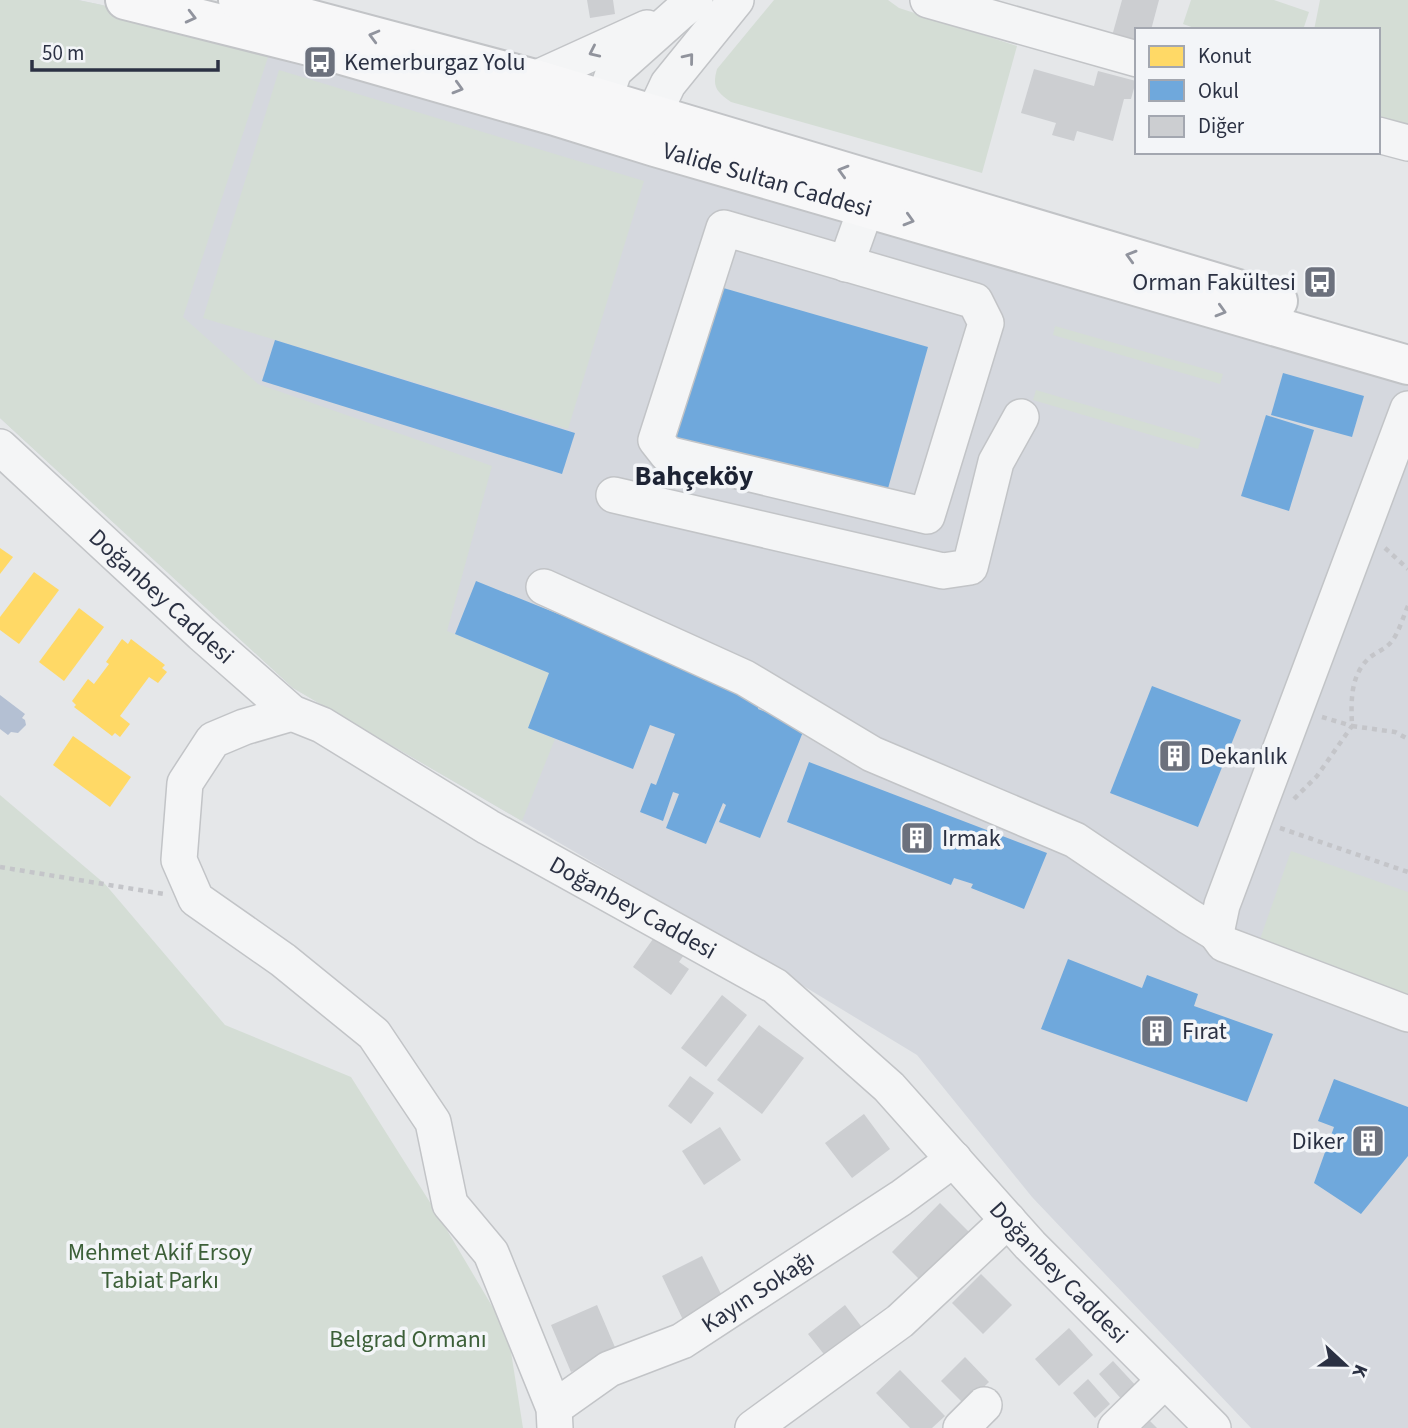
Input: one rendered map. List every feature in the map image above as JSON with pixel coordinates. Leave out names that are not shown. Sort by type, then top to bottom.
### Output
[{"type":"main road","name":"Valide Sultan Caddesi","points":[[125,0],[321,49],[555,116],[657,117],[1408,339]]},
{"type":"main road","name":"Valide Sultan Caddesi","points":[[238,0],[535,79],[610,117],[866,208],[1408,365]]},
{"type":"street","points":[[657,117],[660,101],[668,84],[736,0]]},
{"type":"street","points":[[928,0],[1135,59]]},
{"type":"street","points":[[610,117],[607,91],[614,71],[687,6]]},
{"type":"street","points":[[535,79],[687,6]]},
{"type":"street","points":[[1380,136],[1408,143]]},
{"type":"street","points":[[846,264],[866,208]]},
{"type":"street","points":[[724,228],[846,264],[975,301],[986,323],[927,516],[667,454],[656,440],[724,228]]},
{"type":"street","points":[[1216,933],[1227,893],[1408,409]]},
{"type":"street","points":[[614,495],[943,571],[970,567],[996,461],[1021,417]]},
{"type":"street","name":"Doğanbey Caddesi","points":[[0,447],[202,634],[292,713],[322,725],[488,827],[775,986],[889,1087],[1030,1245],[1213,1428]]},
{"type":"street","points":[[544,587],[745,678],[872,754],[1075,840],[1216,933],[1224,944],[1408,1014]]},
{"type":"street","points":[[292,713],[244,727],[213,740],[185,783],[179,860],[196,899],[283,960],[374,1034],[433,1122],[450,1204],[491,1253],[554,1418]]},
{"type":"street","name":"Kayın Sokağı","points":[[554,1418],[609,1369],[682,1341],[901,1198],[954,1159]]},
{"type":"street","points":[[753,1428],[900,1321],[1008,1220]]},
{"type":"street","points":[[1116,1428],[1165,1380]]},
{"type":"path","points":[[1286,806],[1317,776],[1352,726],[1351,701],[1358,670],[1370,657],[1391,643],[1408,606]]},
{"type":"path","points":[[1297,707],[1352,726],[1395,732],[1408,739]]},
{"type":"path","points":[[1279,828],[1408,872]]},
{"type":"path","points":[[0,867],[196,899]]},
{"type":"shaded area","points":[[0,0],[78,0],[102,5],[652,166],[1408,374],[1408,1428],[1251,1428],[1032,1197],[917,1055],[759,959],[293,688],[0,418]]},
{"type":"green space","points":[[0,0],[78,0],[269,54],[183,317],[258,384],[492,466],[447,631],[549,673],[528,728],[555,739],[522,821],[293,688],[0,418]]},
{"type":"green space","points":[[774,0],[888,0],[899,8],[1017,46],[982,173],[731,102],[726,98],[715,84],[717,69]]},
{"type":"green space","points":[[1191,0],[1274,0],[1309,12],[1304,28],[1194,28],[1183,24]]},
{"type":"green space","points":[[1320,0],[1408,0],[1408,128],[1380,122],[1380,28],[1314,28]]},
{"type":"green space","points":[[279,70],[644,181],[568,429],[203,318]]},
{"type":"green space","points":[[1055,326],[1223,374],[1220,384],[1053,335]]},
{"type":"green space","points":[[1036,390],[1201,439],[1198,449],[1033,400]]},
{"type":"green space","name":"Mehmet Akif Ersoy Tabiat Parkı","points":[[0,795],[105,884],[225,1025],[351,1077],[508,1333],[523,1428],[0,1428]]},
{"type":"green space","points":[[1291,851],[1408,892],[1408,998],[1258,945]]},
{"type":"water","points":[[0,695],[25,714],[22,718],[26,725],[18,733],[11,732],[8,735],[0,729]]},
{"type":"building: Konut","points":[[0,548],[13,557],[0,574]]},
{"type":"building: Konut","points":[[34,572],[59,590],[19,644],[0,630],[0,617]]},
{"type":"building: Konut","points":[[79,608],[104,627],[64,681],[39,662]]},
{"type":"building: Konut","points":[[122,639],[128,644],[131,639],[165,665],[162,668],[167,672],[158,683],[149,677],[120,716],[130,724],[120,737],[115,733],[112,736],[74,707],[76,705],[72,701],[88,679],[94,684],[109,664],[106,662]]},
{"type":"building: Konut","points":[[73,736],[131,777],[110,807],[53,765]]},
{"type":"building: Okul","points":[[713,285],[928,347],[885,499],[673,439]]},
{"type":"building: Okul","points":[[275,340],[575,433],[562,474],[262,381]]},
{"type":"building: Okul","points":[[1283,373],[1364,396],[1352,437],[1271,415]]},
{"type":"building: Okul","points":[[1266,415],[1314,430],[1289,511],[1241,496]]},
{"type":"building: Okul","points":[[476,581],[762,696],[758,709],[805,727],[760,838],[719,822],[726,805],[723,803],[706,844],[666,828],[679,794],[673,792],[663,821],[640,812],[651,783],[656,785],[675,734],[650,725],[633,769],[528,728],[549,673],[455,634]]},
{"type":"building: Okul","name":"Dekanlık","points":[[1152,686],[1241,720],[1198,827],[1110,793]]},
{"type":"building: Okul","name":"Irmak","points":[[809,762],[1047,853],[1024,909],[971,888],[973,884],[954,878],[951,885],[787,822]]},
{"type":"building: Okul","name":"Fırat","points":[[1068,959],[1142,988],[1147,975],[1198,994],[1194,1006],[1273,1034],[1247,1102],[1041,1029]]},
{"type":"building: Okul","name":"Diker","points":[[1334,1079],[1408,1107],[1408,1156],[1361,1214],[1314,1183],[1334,1127],[1318,1121]]},
{"type":"building: Diğer","points":[[587,0],[613,0],[615,14],[590,18]]},
{"type":"building: Diğer","points":[[1122,0],[1159,0],[1152,28],[1135,28],[1135,42],[1112,36]]},
{"type":"building: Diğer","points":[[1034,69],[1094,86],[1098,71],[1135,81],[1131,99],[1124,99],[1113,141],[1077,131],[1074,141],[1052,135],[1056,123],[1021,113]]},
{"type":"building: Diğer","points":[[658,932],[686,952],[679,962],[689,969],[671,995],[633,967]]},
{"type":"building: Diğer","points":[[722,995],[747,1015],[706,1067],[681,1048]]},
{"type":"building: Diğer","points":[[759,1025],[804,1058],[762,1114],[717,1080]]},
{"type":"building: Diğer","points":[[690,1076],[714,1093],[691,1124],[668,1106]]},
{"type":"building: Diğer","points":[[864,1114],[890,1149],[852,1178],[825,1143]]},
{"type":"building: Diğer","points":[[720,1127],[741,1160],[704,1185],[682,1151]]},
{"type":"building: Diğer","points":[[940,1203],[979,1242],[931,1291],[892,1252]]},
{"type":"building: Diğer","points":[[702,1256],[726,1304],[685,1324],[662,1276]]},
{"type":"building: Diğer","points":[[981,1274],[1012,1305],[983,1334],[952,1303]]},
{"type":"building: Diğer","points":[[597,1305],[617,1352],[571,1372],[551,1325]]},
{"type":"building: Diğer","points":[[845,1305],[870,1338],[834,1367],[808,1334]]},
{"type":"building: Diğer","points":[[1069,1328],[1093,1355],[1059,1386],[1035,1359]]},
{"type":"building: Diğer","points":[[965,1357],[989,1382],[965,1405],[941,1381]]},
{"type":"building: Diğer","points":[[1113,1361],[1138,1388],[1124,1402],[1099,1374]]},
{"type":"building: Diğer","points":[[900,1370],[945,1416],[932,1428],[910,1428],[876,1393]]},
{"type":"building: Diğer","points":[[1088,1379],[1110,1404],[1095,1418],[1073,1393]]},
{"type":"building: Diğer","points":[[1150,1421],[1157,1428],[1143,1428]]},
{"type":"place","name":"Kemerburgaz Yolu","points":[[320,62]]},
{"type":"place","name":"Orman Fakültesi","points":[[1320,282]]},
{"type":"place","name":"Dekanlık","points":[[1175,756]]},
{"type":"place","name":"Irmak","points":[[917,838]]},
{"type":"place","name":"Fırat","points":[[1157,1031]]},
{"type":"place","name":"Diker","points":[[1368,1141]]},
{"type":"district","name":"Bahçeköy","points":[[694,476]]},
{"type":"park label","name":"Belgrad Ormanı","points":[[408,1339]]}]
